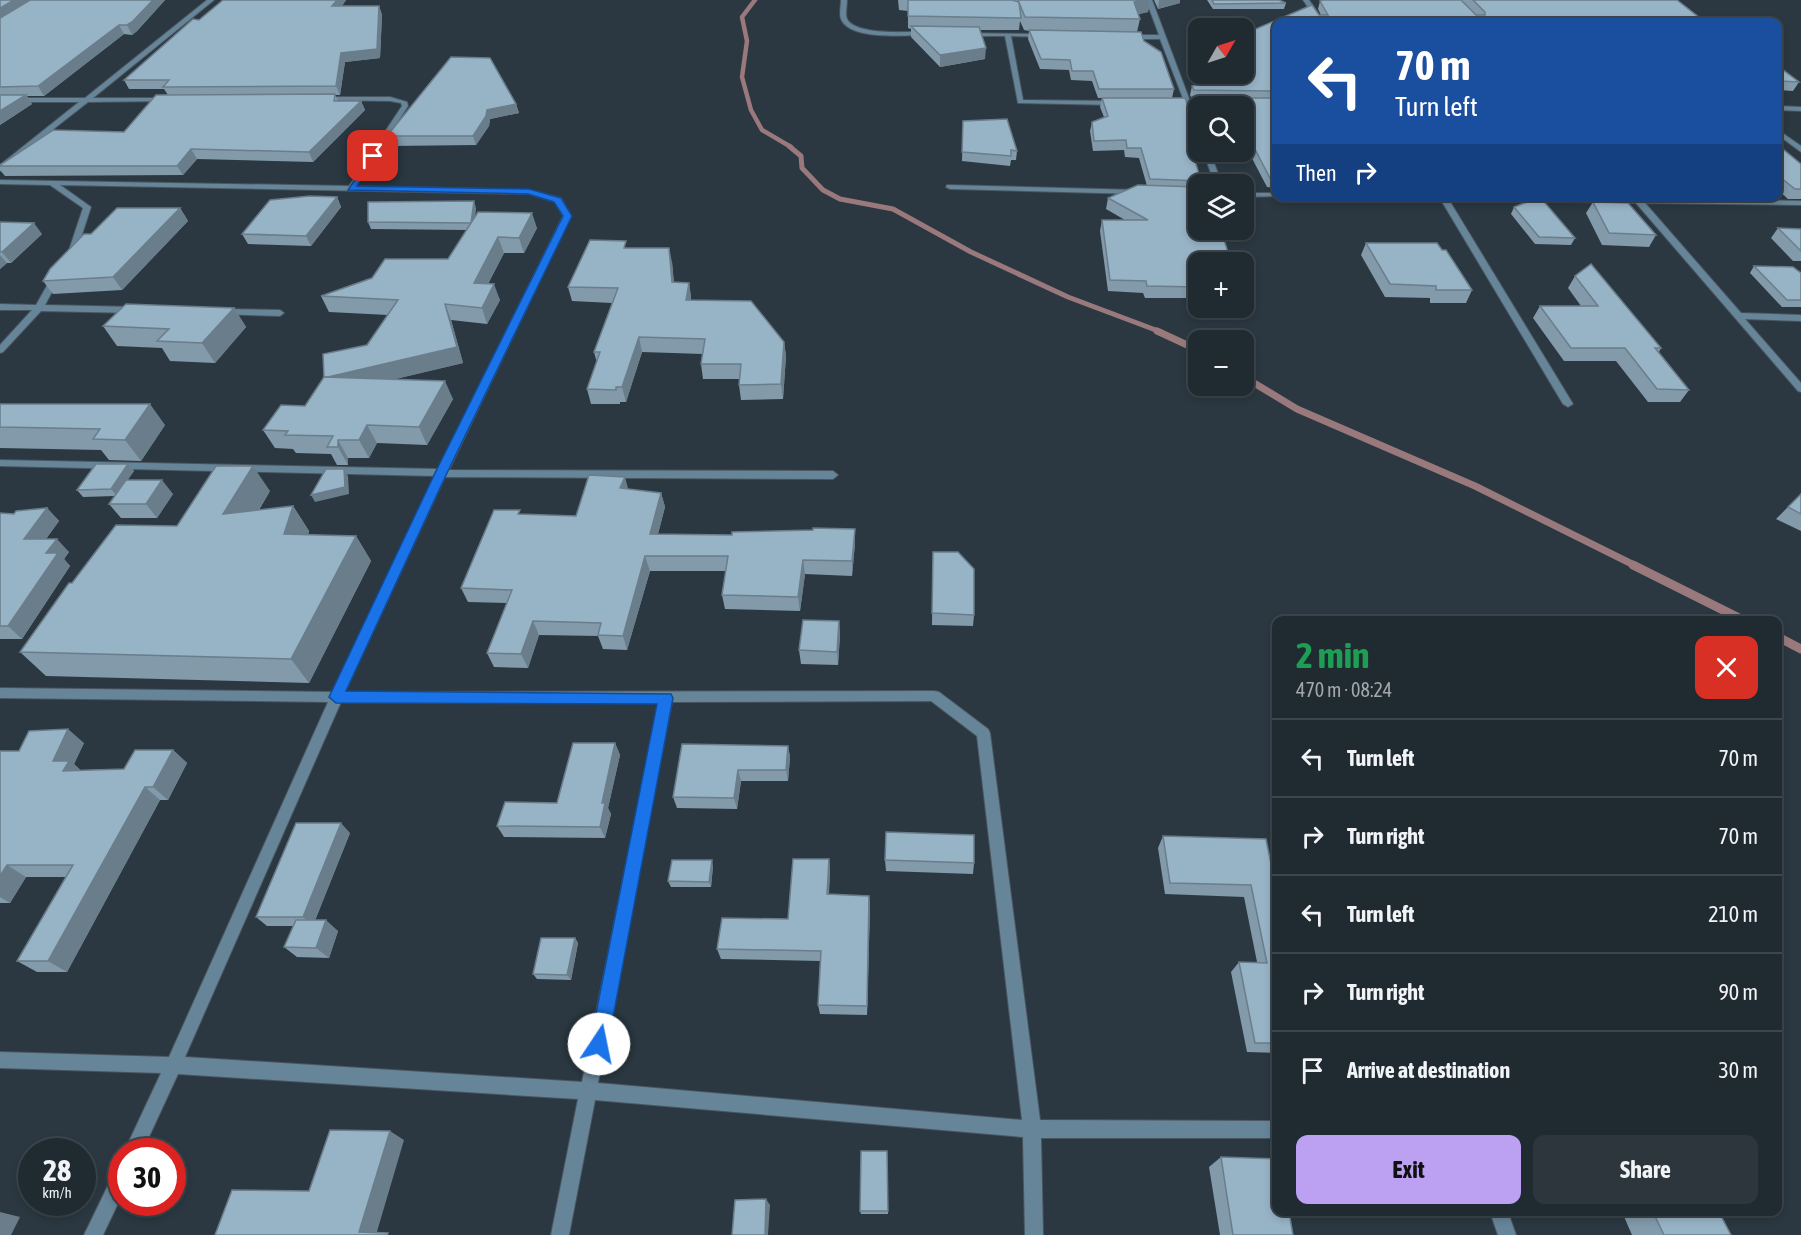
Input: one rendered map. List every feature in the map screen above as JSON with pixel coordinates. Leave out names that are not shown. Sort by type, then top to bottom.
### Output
[{"type":"street","points":[[0,169],[211,0]]},
{"type":"street","points":[[844,0],[844,18],[849,27],[865,32],[936,33]]},
{"type":"street","points":[[1149,0],[1188,104],[1164,103]]},
{"type":"street","points":[[1306,0],[1318,18]]},
{"type":"street","points":[[960,34],[1056,35]]},
{"type":"street","points":[[1008,34],[1020,102],[1128,103]]},
{"type":"street","points":[[1115,36],[1163,37]]},
{"type":"street","points":[[308,99],[390,99],[404,102],[405,106],[351,189]]},
{"type":"street","points":[[0,100],[179,100]]},
{"type":"street","points":[[1782,108],[1801,109]]},
{"type":"street","points":[[1782,135],[1801,150]]},
{"type":"street","points":[[0,182],[529,192],[558,200],[567,216],[441,473],[336,697],[140,1138]]},
{"type":"street","points":[[50,182],[87,207],[75,249],[69,258]]},
{"type":"street","points":[[950,187],[1151,193]]},
{"type":"street","points":[[1254,195],[1272,195]]},
{"type":"street","points":[[1446,201],[1568,404]]},
{"type":"street","points":[[1640,201],[1801,389]]},
{"type":"street","points":[[1720,201],[1801,203]]},
{"type":"street","points":[[0,350],[39,308],[63,266]]},
{"type":"street","points":[[0,307],[142,310]]},
{"type":"street","points":[[211,312],[280,313]]},
{"type":"street","points":[[1738,316],[1801,318]]},
{"type":"street","points":[[0,463],[441,473],[833,475]]},
{"type":"street","points":[[0,693],[336,697],[934,696],[983,734],[1032,1129],[1034,1235]]},
{"type":"street","points":[[560,1235],[666,698]]},
{"type":"street","points":[[0,1060],[174,1065],[590,1091],[1032,1129],[1272,1130]]},
{"type":"street","points":[[93,1235],[108,1204]]},
{"type":"street","points":[[1500,1216],[1507,1235]]},
{"type":"building","points":[[0,0],[14,0],[0,8]]},
{"type":"building","points":[[30,0],[153,0],[132,22],[119,25],[38,86],[0,87],[0,18]]},
{"type":"building","points":[[223,0],[337,0],[332,6],[379,6],[377,49],[341,53],[336,86],[163,87],[169,80],[124,80],[193,19],[199,20]]},
{"type":"building","points":[[908,0],[1012,0],[1019,2],[1021,18],[908,16]]},
{"type":"building","points":[[1018,0],[1143,0],[1134,2],[1140,19],[1025,17]]},
{"type":"building","points":[[1212,0],[1279,0],[1286,3],[1214,4]]},
{"type":"building","points":[[1461,0],[1476,15],[1485,15],[1485,12],[1473,0],[1677,0],[1700,18],[1282,18],[1312,5],[1319,15],[1328,15],[1320,1]]},
{"type":"building","points":[[1272,22],[1272,91],[1194,90],[1192,86],[1201,84],[1254,84],[1254,30]]},
{"type":"building","points":[[911,26],[979,27],[986,48],[940,55]]},
{"type":"building","points":[[1029,30],[1141,32],[1144,41],[1161,52],[1174,89],[1099,89],[1093,71],[1072,71],[1070,60],[1041,59]]},
{"type":"building","points":[[451,57],[490,58],[516,104],[487,110],[486,116],[473,136],[387,136]]},
{"type":"building","points":[[1782,69],[1799,82],[1782,81]]},
{"type":"building","points":[[335,94],[334,101],[361,101],[309,152],[191,149],[177,166],[0,166],[53,130],[124,132],[156,95]]},
{"type":"building","points":[[0,95],[26,95],[0,111]]},
{"type":"building","points":[[1102,98],[1185,98],[1188,106],[1188,162],[1195,162],[1199,174],[1188,174],[1188,180],[1150,179],[1141,148],[1127,148],[1126,140],[1094,141],[1092,122],[1108,116]]},
{"type":"building","points":[[1254,98],[1272,98],[1272,178],[1254,147]]},
{"type":"building","points":[[1007,119],[1017,151],[1011,150],[1011,156],[962,152],[963,121]]},
{"type":"building","points":[[1782,148],[1801,164],[1801,189],[1795,189],[1782,179]]},
{"type":"building","points":[[1138,185],[1188,187],[1188,240],[1224,240],[1228,252],[1188,252],[1188,287],[1147,286],[1146,281],[1110,280],[1102,220],[1148,220],[1108,198]]},
{"type":"building","points":[[310,196],[337,197],[306,236],[242,234],[270,200]]},
{"type":"building","points":[[474,201],[471,223],[368,222],[368,202]]},
{"type":"building","points":[[1530,201],[1543,201],[1575,238],[1539,237],[1514,207]]},
{"type":"building","points":[[1593,202],[1628,203],[1656,235],[1609,233]]},
{"type":"building","points":[[117,208],[180,208],[113,277],[43,281],[50,269],[84,234],[91,234]]},
{"type":"building","points":[[478,212],[532,213],[519,238],[498,237],[474,283],[494,284],[482,308],[445,304],[457,347],[324,377],[323,354],[367,345],[398,300],[321,296],[372,278],[385,259],[448,259]]},
{"type":"building","points":[[0,222],[34,223],[0,252]]},
{"type":"building","points":[[1778,228],[1801,229],[1801,251]]},
{"type":"building","points":[[590,240],[626,241],[624,248],[669,248],[672,282],[689,283],[686,300],[751,301],[784,342],[781,384],[739,385],[741,364],[701,364],[705,339],[639,337],[622,387],[616,387],[616,390],[587,389],[600,352],[594,352],[618,288],[568,287]]},
{"type":"building","points":[[1366,243],[1437,243],[1442,250],[1446,250],[1472,290],[1436,290],[1436,286],[1390,284]]},
{"type":"building","points":[[1591,264],[1661,348],[1655,348],[1689,390],[1657,389],[1625,348],[1571,348],[1540,306],[1598,306],[1575,276]]},
{"type":"building","points":[[1754,266],[1793,267],[1801,273],[1801,300],[1787,300]]},
{"type":"building","points":[[126,304],[234,308],[202,343],[157,341],[169,329],[103,326]]},
{"type":"building","points":[[324,377],[445,381],[419,427],[367,425],[359,440],[338,440],[338,447],[327,447],[333,436],[285,435],[288,431],[263,430],[281,405],[305,406]]},
{"type":"building","points":[[0,404],[150,404],[125,440],[93,439],[100,429],[0,427]]},
{"type":"building","points":[[96,464],[128,464],[111,489],[77,490]]},
{"type":"building","points":[[216,466],[253,466],[223,514],[293,506],[284,534],[356,536],[291,659],[20,652],[69,583],[72,583],[116,525],[177,526]]},
{"type":"building","points":[[326,469],[344,469],[345,487],[311,495]]},
{"type":"building","points":[[589,475],[625,477],[620,488],[661,493],[650,534],[732,535],[732,532],[813,530],[813,528],[855,529],[852,561],[803,560],[798,597],[722,595],[728,556],[645,556],[623,636],[598,635],[601,623],[533,621],[521,654],[487,653],[512,590],[461,588],[494,510],[520,510],[518,514],[576,516]]},
{"type":"building","points":[[126,480],[162,480],[146,504],[109,504]]},
{"type":"building","points":[[1801,494],[1801,514],[1788,507]]},
{"type":"building","points":[[47,508],[24,539],[57,539],[46,553],[58,553],[8,626],[0,626],[0,513],[14,514],[16,511]]},
{"type":"building","points":[[933,552],[958,552],[974,569],[974,615],[932,613]]},
{"type":"building","points":[[803,620],[839,621],[837,652],[799,650]]},
{"type":"building","points":[[68,729],[53,761],[69,761],[63,771],[124,769],[135,750],[173,750],[153,787],[145,787],[48,961],[17,961],[73,865],[7,865],[0,876],[0,751],[19,751],[29,731]]},
{"type":"building","points":[[573,743],[615,743],[602,803],[605,803],[600,827],[497,826],[505,802],[557,803]]},
{"type":"building","points":[[682,744],[788,746],[786,770],[738,770],[734,798],[673,797]]},
{"type":"building","points":[[296,823],[341,823],[303,917],[256,917]]},
{"type":"building","points":[[886,832],[974,835],[974,863],[885,860]]},
{"type":"building","points":[[1163,836],[1266,839],[1272,869],[1272,1043],[1255,1043],[1239,962],[1267,963],[1251,885],[1170,883]]},
{"type":"building","points":[[793,859],[829,859],[827,894],[869,896],[867,1006],[818,1005],[821,951],[717,949],[722,918],[788,919]]},
{"type":"building","points":[[672,860],[712,860],[709,882],[668,881]]},
{"type":"building","points":[[296,920],[326,920],[316,948],[284,947]]},
{"type":"building","points":[[541,938],[575,938],[567,975],[533,974]]},
{"type":"building","points":[[330,1130],[390,1131],[359,1232],[388,1233],[387,1235],[215,1235],[232,1190],[309,1191]]},
{"type":"building","points":[[861,1151],[887,1151],[888,1211],[860,1211]]},
{"type":"building","points":[[1221,1157],[1272,1159],[1272,1216],[1290,1216],[1293,1235],[1233,1235]]},
{"type":"building","points":[[766,1199],[765,1235],[732,1235],[735,1200]]},
{"type":"building","points":[[1655,1216],[1721,1216],[1731,1235],[1664,1235]]},
{"type":"waterway","points":[[755,0],[742,17],[747,41],[742,77],[751,110],[762,130],[791,147]]},
{"type":"waterway","points":[[789,146],[801,156],[802,168],[823,190],[840,199],[893,209],[971,252],[1068,297],[1161,332]]},
{"type":"waterway","points":[[1157,331],[1188,345]]},
{"type":"waterway","points":[[1254,383],[1297,409],[1475,486],[1636,566]]},
{"type":"waterway","points":[[1633,565],[1735,616]]},
{"type":"waterway","points":[[1782,639],[1801,649]]},
{"type":"route","points":[[373,156],[351,189],[529,192],[558,200],[567,216],[441,473],[336,697],[666,698],[599,1044]]}]
